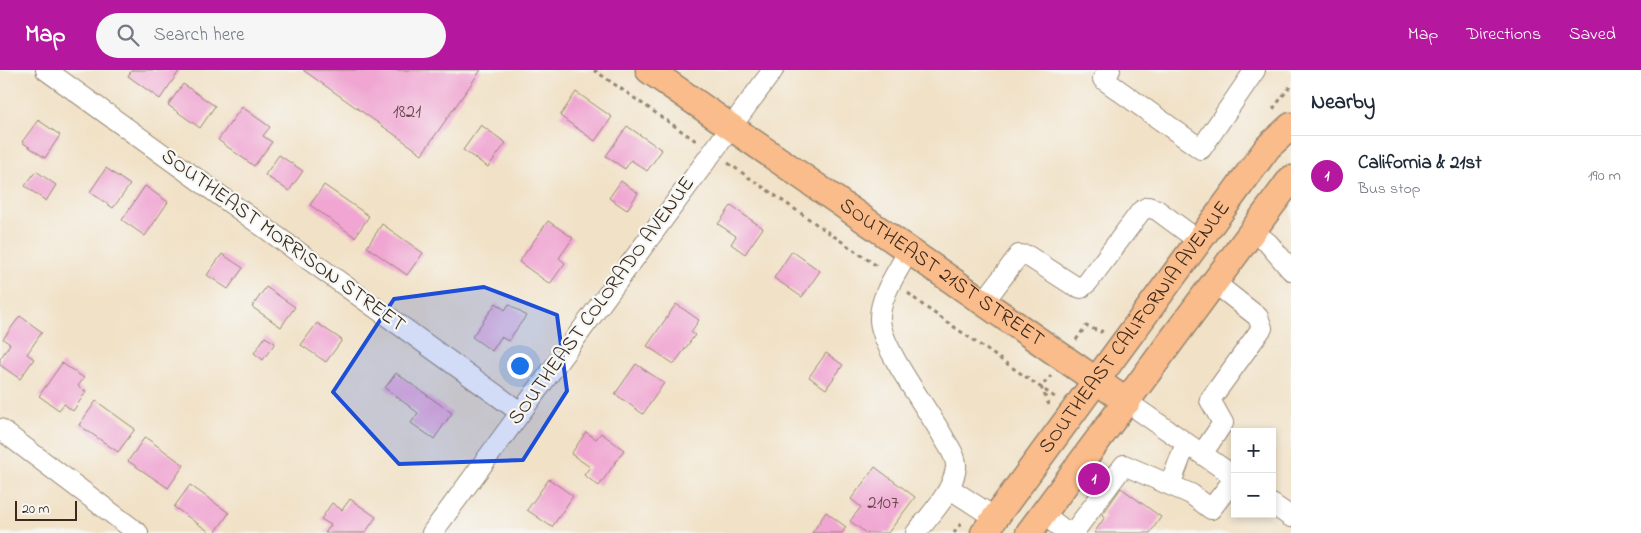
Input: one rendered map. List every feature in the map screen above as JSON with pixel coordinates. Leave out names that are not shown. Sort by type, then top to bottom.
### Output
[{"type":"main road","name":"SOUTHEAST 21ST STREET","points":[[649,70],[1127,402]]},
{"type":"main road","name":"SOUTHEAST CALIFORNIA AVENUE","points":[[990,526],[1268,147],[1291,126]]},
{"type":"main road","name":"SOUTHEAST CALIFORNIA AVENUE","points":[[1036,523],[1291,179]]},
{"type":"street","name":"SOUTHEAST MORRISON STREET","points":[[46,70],[520,412]]},
{"type":"street","name":"SOUTHEAST COLORADO AVENUE","points":[[432,533],[773,70]]},
{"type":"street","points":[[1110,70],[1103,79],[1201,149],[1253,71]]},
{"type":"street","points":[[984,302],[1019,255],[1028,256],[1073,285],[1081,288],[1088,282],[1141,211],[1148,207],[1157,210],[1198,241]]},
{"type":"street","points":[[1253,231],[1268,243],[1291,270]]},
{"type":"street","points":[[909,250],[884,298],[880,319],[884,341],[932,415],[954,457],[956,467],[949,488],[916,533]]},
{"type":"street","points":[[1202,454],[1223,423],[1210,400],[1262,328],[1258,317],[1215,283]]},
{"type":"street","name":"SOUTHEAST 21ST STREET","points":[[1127,402],[1231,474]]},
{"type":"street","points":[[0,429],[138,533]]},
{"type":"street","points":[[1170,485],[1186,443]]},
{"type":"street","points":[[1073,533],[1124,464],[1191,494],[1211,509],[1231,482]]},
{"type":"street","points":[[949,488],[990,526]]},
{"type":"street","points":[[1276,507],[1291,517]]},
{"type":"street","points":[[1036,523],[1068,533]]},
{"type":"path","points":[[594,70],[873,263],[924,306],[1074,411]]},
{"type":"highlighted area","points":[[484,287],[557,315],[567,391],[523,460],[399,464],[333,392],[394,299]]},
{"type":"building","points":[[132,70],[180,70],[160,99],[128,76]]},
{"type":"building","points":[[303,70],[481,70],[422,154]]},
{"type":"building","points":[[183,84],[215,106],[200,128],[168,105]]},
{"type":"building","points":[[576,92],[612,117],[595,141],[560,116]]},
{"type":"building","points":[[242,107],[270,127],[263,136],[272,142],[254,166],[218,140]]},
{"type":"building","points":[[38,120],[60,135],[45,158],[22,142]]},
{"type":"building","points":[[481,125],[506,143],[488,167],[463,150]]},
{"type":"building","points":[[627,126],[662,150],[647,171],[631,160],[625,169],[606,156]]},
{"type":"building","points":[[279,155],[303,171],[289,191],[265,175]]},
{"type":"building","points":[[106,168],[130,185],[113,208],[90,192]]},
{"type":"building","points":[[36,171],[56,185],[46,201],[25,186]]},
{"type":"building","points":[[621,181],[638,193],[627,210],[609,198]]},
{"type":"building","points":[[324,185],[369,216],[355,237],[310,205]]},
{"type":"building","points":[[145,186],[168,202],[145,236],[122,220]]},
{"type":"building","points":[[731,206],[763,228],[745,254],[731,244],[736,236],[718,224]]},
{"type":"building","points":[[548,221],[573,238],[559,258],[565,263],[550,284],[519,262]]},
{"type":"building","points":[[382,224],[423,253],[407,275],[367,247]]},
{"type":"building","points":[[792,251],[820,271],[802,297],[774,278]]},
{"type":"building","points":[[222,254],[243,268],[228,289],[207,275]]},
{"type":"building","points":[[266,287],[295,307],[281,327],[252,307]]},
{"type":"building","points":[[496,303],[505,310],[509,304],[526,316],[508,341],[501,337],[492,351],[472,337]]},
{"type":"building","points":[[676,304],[699,320],[691,332],[695,335],[674,364],[647,346]]},
{"type":"building","points":[[20,316],[42,332],[27,354],[34,359],[20,379],[0,365],[0,359],[10,344],[3,339]]},
{"type":"building","points":[[317,323],[342,340],[326,362],[301,345]]},
{"type":"building","points":[[265,337],[275,343],[263,360],[254,353]]},
{"type":"building","points":[[826,353],[843,365],[826,389],[809,377]]},
{"type":"building","points":[[62,363],[84,378],[78,386],[86,392],[73,411],[64,404],[59,410],[39,396]]},
{"type":"building","points":[[636,364],[664,383],[643,414],[615,394]]},
{"type":"building","points":[[396,373],[452,413],[434,439],[411,423],[418,413],[385,388]]},
{"type":"building","points":[[96,401],[135,429],[118,452],[79,425]]},
{"type":"building","points":[[586,432],[596,439],[601,433],[624,450],[599,486],[584,475],[590,467],[571,454]]},
{"type":"building","points":[[145,437],[184,465],[168,488],[128,461]]},
{"type":"building","points":[[875,467],[915,497],[888,533],[866,533],[850,521],[861,507],[851,499]]},
{"type":"building","points":[[549,479],[573,496],[552,527],[527,510]]},
{"type":"building","points":[[190,485],[229,513],[215,533],[211,533],[174,507]]},
{"type":"building","points":[[1121,488],[1161,517],[1150,533],[1094,533],[1105,517],[1102,515]]},
{"type":"building","points":[[350,499],[376,517],[365,533],[325,533],[331,525],[321,519],[332,503],[342,510]]},
{"type":"building","points":[[826,512],[846,527],[842,533],[812,533]]},
{"type":"place","name":"California & 21st","points":[[1094,479]]}]
